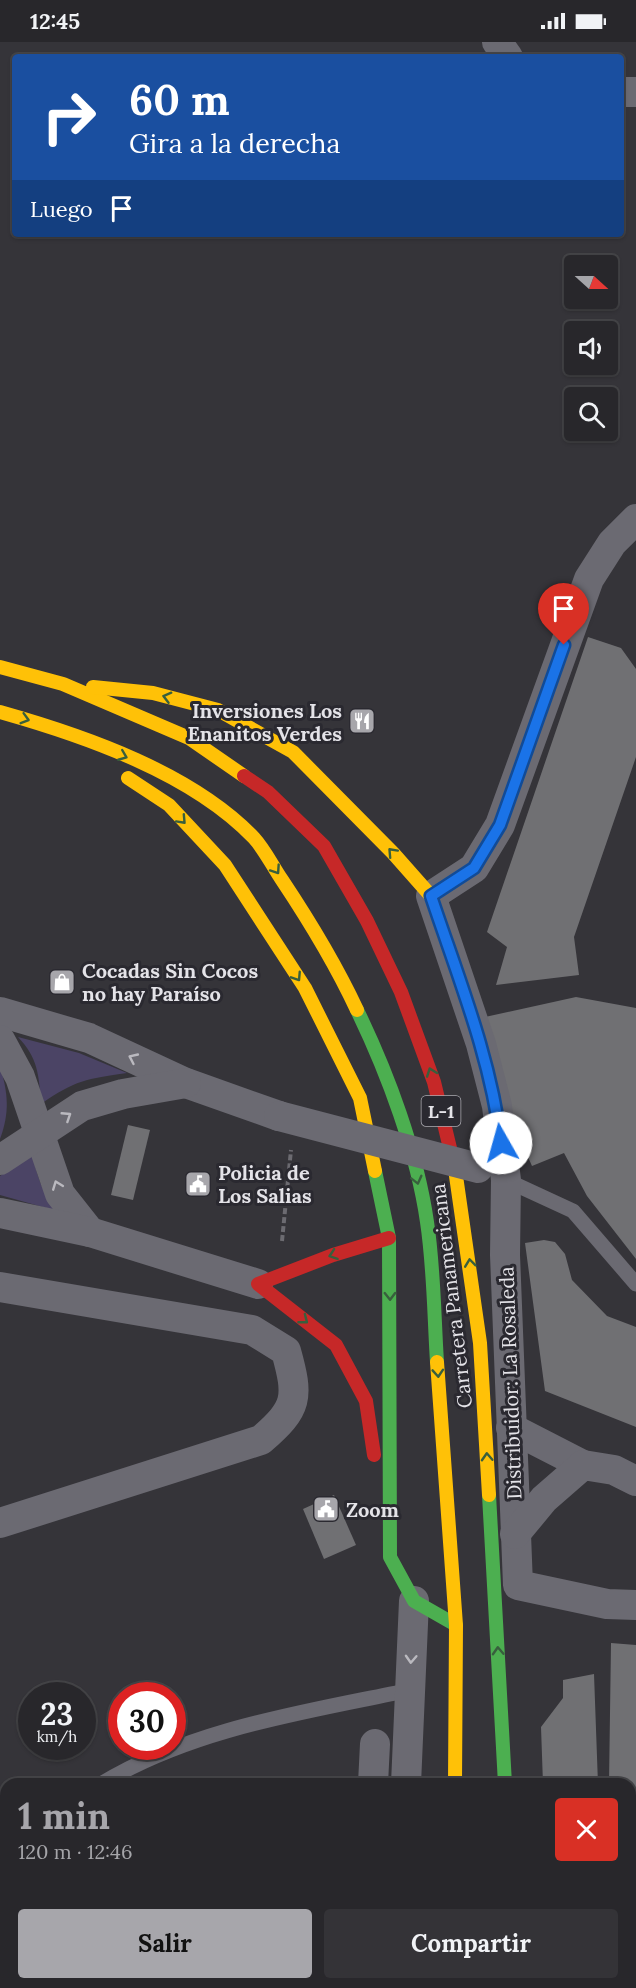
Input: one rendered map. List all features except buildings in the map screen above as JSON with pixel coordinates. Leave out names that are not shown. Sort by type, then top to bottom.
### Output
[{"type":"main road","name":"Carretera Panamericana","points":[[0,667],[63,684],[189,738],[268,792],[324,846],[367,921],[401,992],[434,1082],[464,1214],[480,1343],[505,1778]]},
{"type":"main road","points":[[63,684],[153,693],[218,710],[293,752],[393,853],[431,896]]},
{"type":"main road","name":"Carretera Panamericana","points":[[0,712],[49,726],[143,764],[219,807],[256,840],[334,964],[374,1045],[402,1119],[427,1221],[456,1625],[455,1778]]},
{"type":"main road","name":"L-1","points":[[49,726],[99,759]]},
{"type":"main road","points":[[119,772],[169,805],[225,865],[305,988],[360,1098],[389,1238],[390,1557]]},
{"type":"main road","points":[[389,1238],[268,1280],[336,1345],[366,1401],[390,1557],[414,1601],[456,1625]]},
{"type":"main road","points":[[505,1778],[513,1655]]},
{"type":"street","points":[[431,896],[474,868],[500,825],[589,579],[612,543],[636,519]]},
{"type":"street","name":"Distribuidor: La Rosaleda","points":[[431,896],[481,1044],[497,1106],[506,1180],[505,1255],[517,1591],[607,1604],[636,1605]]},
{"type":"street","points":[[0,1012],[89,1038],[186,1083],[286,1117],[478,1168],[506,1180]]},
{"type":"street","points":[[0,1040],[20,1077],[60,1194],[90,1232]]},
{"type":"street","points":[[0,1160],[82,1106],[123,1094],[186,1083]]},
{"type":"street","points":[[0,1213],[90,1232],[268,1280]]},
{"type":"street","points":[[0,1287],[252,1330],[286,1352],[296,1387],[286,1418],[261,1440],[0,1523]]},
{"type":"street","points":[[511,1428],[584,1465],[614,1470],[636,1481]]},
{"type":"street","points":[[515,1534],[544,1499],[584,1465]]},
{"type":"street","points":[[406,1778],[414,1601]]},
{"type":"street","points":[[373,1778],[375,1744]]},
{"type":"lane","points":[[506,1180],[573,1211],[636,1284]]},
{"type":"lane","points":[[111,1778],[135,1763],[201,1739],[287,1716],[410,1690]]},
{"type":"path","points":[[268,1280],[286,1117]]},
{"type":"shaded area","points":[[18,1037],[79,1053],[127,1073],[73,1085],[41,1104],[34,1060]]},
{"type":"shaded area","points":[[0,1066],[7,1102],[0,1139]]},
{"type":"shaded area","points":[[32,1152],[41,1183],[57,1211],[0,1195],[0,1176]]},
{"type":"traffic: fast","points":[[357,1010],[380,1060],[400,1114],[416,1168],[427,1222],[431,1257],[437,1362]]},
{"type":"traffic: fast","points":[[375,1171],[389,1238],[390,1557],[414,1601],[456,1625]]},
{"type":"traffic: fast","points":[[489,1495],[505,1778]]},
{"type":"traffic: slow","points":[[0,667],[63,684],[189,738],[244,776]]},
{"type":"traffic: slow","points":[[93,687],[153,693],[218,710],[293,752],[393,853],[431,896]]},
{"type":"traffic: slow","points":[[0,712],[67,733],[136,760],[200,794],[229,815],[254,838],[265,853],[322,944],[357,1010]]},
{"type":"traffic: slow","points":[[128,778],[169,805],[225,865],[305,988],[360,1098],[375,1171]]},
{"type":"traffic: slow","points":[[455,1169],[480,1343],[489,1495]]},
{"type":"traffic: slow","points":[[437,1362],[456,1625],[455,1778]]},
{"type":"traffic: jam","points":[[244,776],[268,792],[324,846],[367,921],[401,992],[434,1082],[455,1169]]},
{"type":"traffic: jam","points":[[374,1455],[366,1401],[336,1345],[258,1284],[333,1255],[389,1238]]},
{"type":"place","name":"Inversiones Los Enanitos Verdes","points":[[362,721]]},
{"type":"place","name":"Cocadas Sin Cocos no hay Paraíso","points":[[62,982]]},
{"type":"place","name":"Policia de Los Salias","points":[[198,1184]]},
{"type":"place","name":"Zoom","points":[[326,1509]]},
{"type":"route","points":[[501,1143],[497,1106],[481,1044],[431,896],[474,868],[500,825],[564,645]]}]
